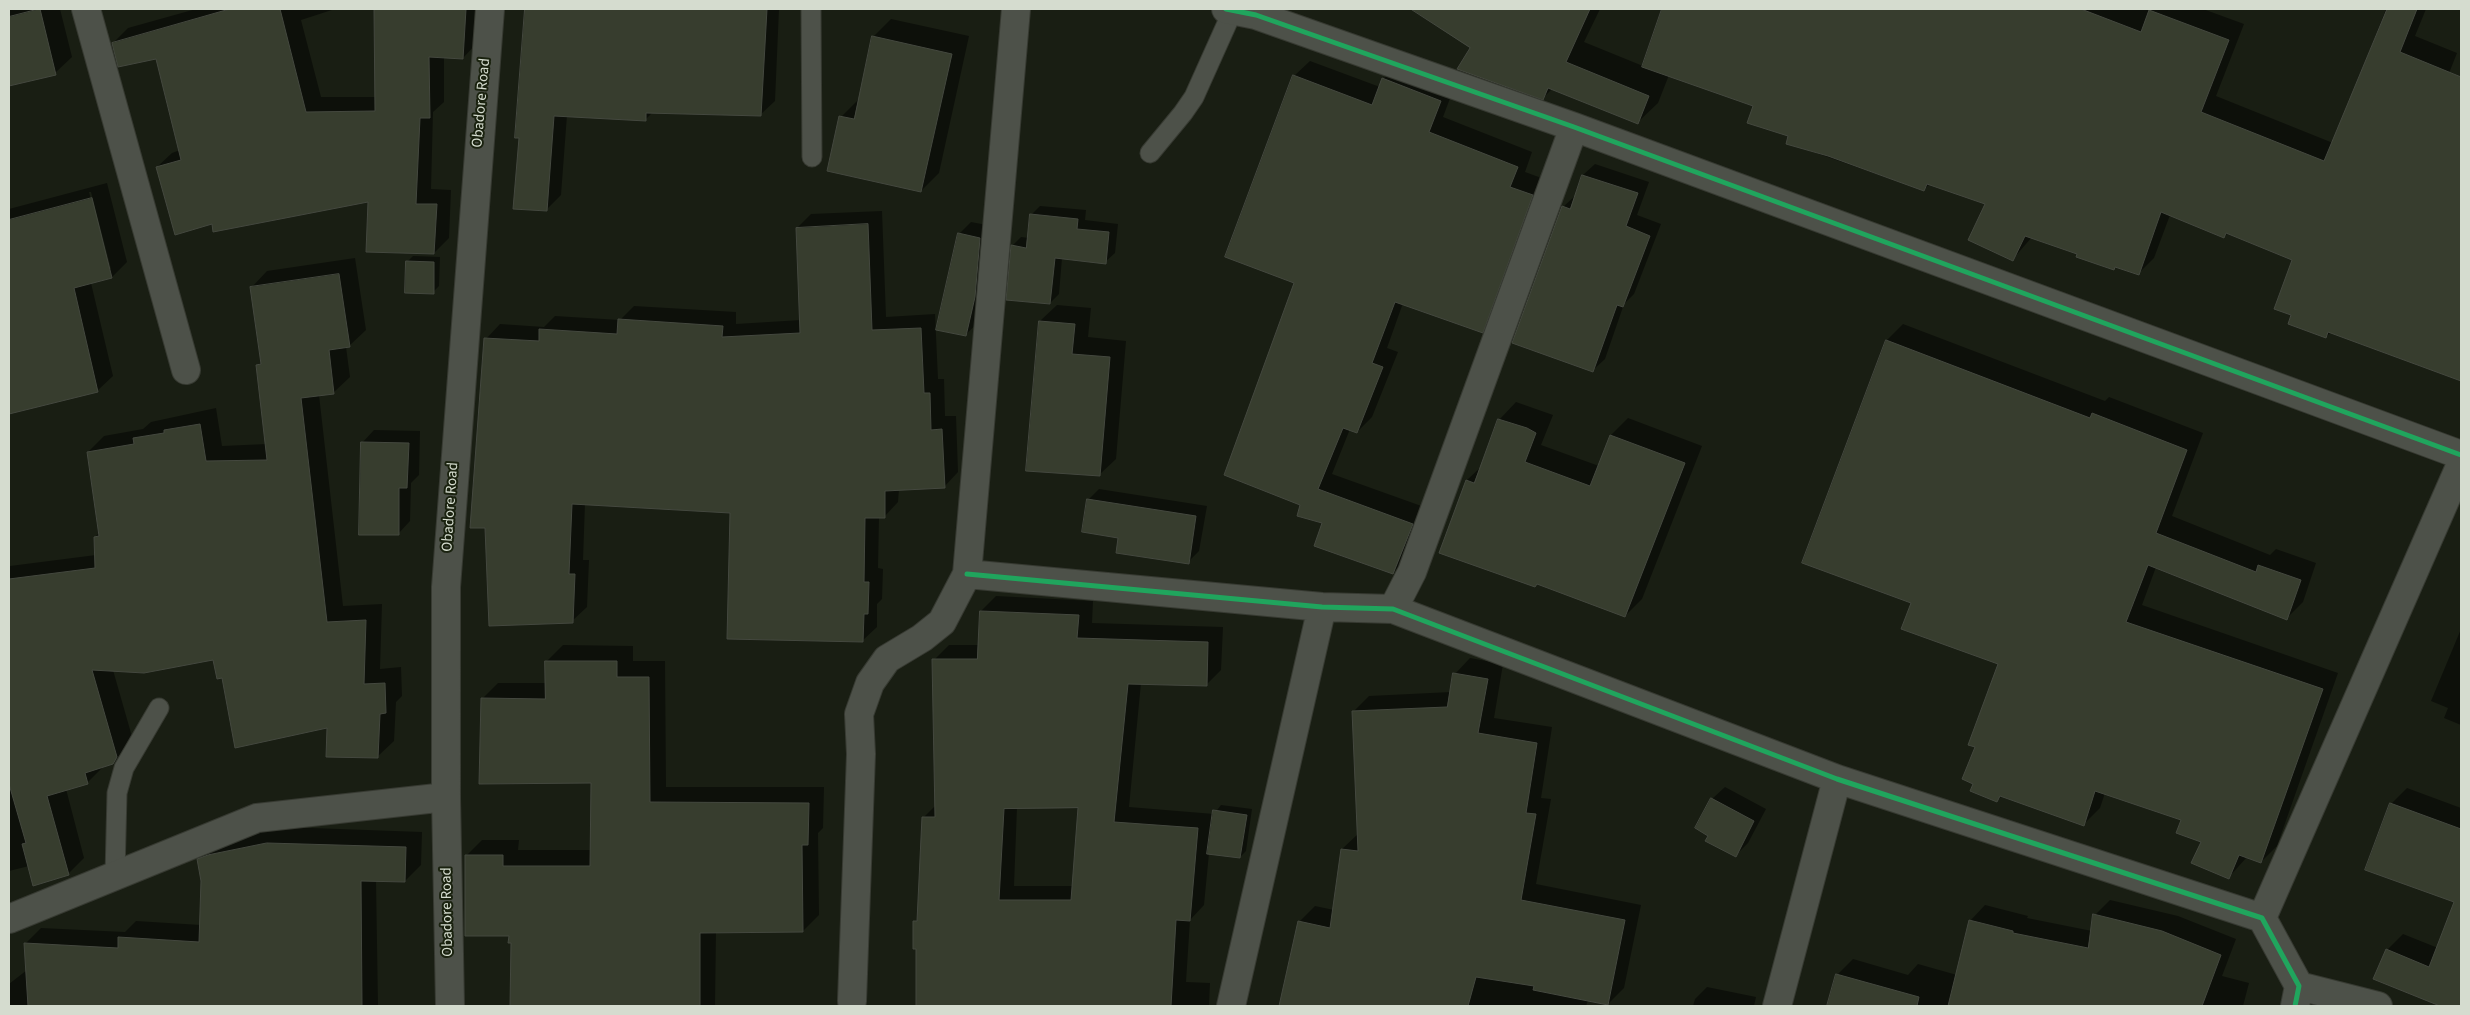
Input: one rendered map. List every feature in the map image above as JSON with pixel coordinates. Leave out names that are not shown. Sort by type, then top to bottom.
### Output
[{"type":"street","points":[[86,9],[186,370]]},
{"type":"street","name":"Obadore Road","points":[[450,1006],[446,797],[446,587],[490,9]]},
{"type":"street","points":[[852,1001],[861,754],[859,714],[870,683],[887,659],[922,638],[942,622],[967,574],[1016,9]]},
{"type":"street","points":[[1230,9],[1256,16],[1574,127],[2461,456]]},
{"type":"street","points":[[1393,609],[1412,572],[1574,127]]},
{"type":"street","points":[[2262,918],[2461,464]]},
{"type":"street","points":[[967,574],[1322,607],[1393,609],[1837,779],[2262,918],[2297,996],[2378,1006]]},
{"type":"street","points":[[1231,1006],[1322,607]]},
{"type":"street","points":[[1777,1006],[1837,779]]},
{"type":"street","points":[[9,918],[256,818],[446,797]]},
{"type":"lane","points":[[812,9],[812,157]]},
{"type":"lane","points":[[1150,153],[1183,113],[1194,96],[1230,9]]},
{"type":"lane","points":[[115,875],[117,792],[124,768],[160,708]]},
{"type":"building","points":[[40,9],[56,75],[9,86],[9,17]]},
{"type":"building","points":[[230,9],[280,9],[306,112],[375,111],[374,9],[466,9],[463,59],[429,57],[430,118],[420,118],[416,204],[437,204],[434,254],[366,252],[368,202],[213,232],[212,224],[175,235],[156,167],[181,160],[156,59],[118,67],[112,43]]},
{"type":"building","points":[[525,9],[767,9],[761,116],[646,113],[646,121],[554,116],[547,211],[513,209],[519,138],[515,138]]},
{"type":"building","points":[[1411,9],[1590,9],[1566,62],[1649,96],[1638,124],[1548,88],[1543,100],[1457,69],[1470,48]]},
{"type":"building","points":[[1662,9],[2081,9],[2141,32],[2149,10],[2229,40],[2201,112],[2324,161],[2387,9],[2417,9],[2400,52],[2461,77],[2461,381],[2328,332],[2326,338],[2288,324],[2291,315],[2274,309],[2292,260],[2226,233],[2224,238],[2161,212],[2139,275],[2115,267],[2114,270],[2076,257],[2077,254],[2025,236],[2013,261],[1968,240],[1985,204],[1927,184],[1924,191],[1828,156],[1786,144],[1788,136],[1747,123],[1753,106],[1642,67]]},
{"type":"building","points":[[872,36],[952,54],[921,192],[827,171],[839,116],[854,119]]},
{"type":"building","points":[[1293,75],[1372,105],[1382,78],[1441,101],[1429,132],[1518,167],[1510,187],[1533,195],[1483,333],[1395,302],[1372,363],[1383,367],[1357,433],[1343,428],[1318,489],[1413,524],[1393,574],[1314,546],[1322,523],[1297,516],[1300,505],[1224,475],[1294,283],[1225,257]]},
{"type":"building","points":[[1582,175],[1638,193],[1626,226],[1650,236],[1623,307],[1617,305],[1593,372],[1512,343],[1562,206],[1570,209]]},
{"type":"building","points":[[92,198],[112,278],[74,288],[98,392],[9,414],[9,220]]},
{"type":"building","points":[[1030,214],[1078,219],[1077,229],[1109,232],[1106,264],[1055,258],[1050,304],[1006,300],[1011,245],[1026,248]]},
{"type":"building","points":[[868,224],[872,330],[921,328],[924,393],[930,393],[931,430],[942,429],[945,488],[885,491],[885,518],[865,518],[864,582],[869,582],[868,614],[864,614],[863,642],[727,639],[730,513],[572,504],[569,574],[575,574],[573,623],[489,626],[485,528],[470,528],[484,338],[539,341],[539,329],[617,334],[618,319],[723,326],[722,337],[800,333],[796,228]]},
{"type":"building","points":[[958,233],[980,238],[975,297],[966,336],[936,330]]},
{"type":"building","points":[[406,261],[434,262],[434,294],[405,293]]},
{"type":"building","points":[[339,274],[350,347],[329,350],[334,394],[301,398],[327,622],[366,620],[364,684],[385,683],[386,713],[380,714],[378,758],[326,757],[327,728],[235,748],[222,678],[217,679],[213,660],[144,673],[92,670],[117,757],[113,764],[85,773],[88,784],[47,796],[69,875],[33,886],[22,844],[26,843],[9,784],[9,579],[95,568],[94,537],[99,536],[87,452],[134,444],[133,438],[200,424],[206,461],[267,460],[256,365],[261,364],[250,287]]},
{"type":"building","points":[[1039,321],[1075,324],[1072,354],[1110,357],[1100,476],[1026,471]]},
{"type":"building","points":[[1886,340],[2090,418],[2092,413],[2187,450],[2156,533],[2256,572],[2258,565],[2301,580],[2287,620],[2148,565],[2126,622],[2323,689],[2261,863],[2239,855],[2229,879],[2191,863],[2201,842],[2176,833],[2181,820],[2095,791],[2084,826],[2000,796],[1997,802],[1970,791],[1973,784],[1962,779],[1975,747],[1968,745],[1998,664],[1901,629],[1911,603],[1802,563]]},
{"type":"building","points":[[1498,419],[1527,428],[1536,433],[1525,462],[1590,486],[1610,435],[1685,463],[1625,617],[1537,584],[1535,587],[1439,553],[1466,480],[1474,483]]},
{"type":"building","points":[[361,442],[409,443],[407,488],[399,488],[399,535],[359,535]]},
{"type":"building","points":[[1087,499],[1196,516],[1189,564],[1116,553],[1118,538],[1082,532]]},
{"type":"building","points":[[980,611],[1079,615],[1077,638],[1208,642],[1207,686],[1128,684],[1114,822],[1198,828],[1190,921],[1176,920],[1171,1006],[916,1006],[916,949],[913,949],[913,921],[917,921],[922,817],[935,817],[932,659],[977,659]],"holes":[[[1078,808],[1071,900],[999,900],[1004,809]]]},
{"type":"building","points":[[545,661],[617,661],[617,677],[649,677],[650,802],[809,803],[808,845],[802,845],[803,932],[700,933],[700,1006],[510,1006],[511,943],[508,943],[509,936],[465,936],[465,855],[503,855],[503,866],[590,866],[591,783],[479,784],[481,698],[545,699]]},
{"type":"building","points":[[1453,673],[1488,679],[1478,733],[1537,743],[1526,813],[1536,814],[1521,900],[1625,920],[1608,1005],[1533,990],[1534,986],[1476,977],[1468,1006],[1279,1006],[1298,921],[1330,928],[1341,849],[1358,851],[1352,711],[1447,707]]},
{"type":"building","points":[[1711,798],[1754,821],[1736,857],[1705,841],[1708,836],[1695,828]]},
{"type":"building","points":[[2390,803],[2461,829],[2461,1006],[2440,1006],[2373,979],[2386,949],[2429,967],[2454,902],[2365,870]]},
{"type":"building","points":[[1213,810],[1247,815],[1240,858],[1207,854]]},
{"type":"building","points":[[267,843],[406,847],[405,882],[361,881],[362,1006],[28,1006],[24,943],[118,948],[118,937],[199,942],[201,881],[197,859]]},
{"type":"building","points":[[2093,914],[2162,931],[2221,955],[2202,1006],[1948,1006],[1969,920],[2013,931],[2013,933],[2088,948]]},
{"type":"building","points":[[1836,974],[1919,997],[1917,1006],[1827,1006]]},
{"type":"cycle path","points":[[1226,9],[1256,15],[1574,127],[2461,455]]},
{"type":"cycle path","points":[[967,574],[1322,607],[1393,609],[1837,779],[2262,918],[2299,986],[2295,1006]]}]
